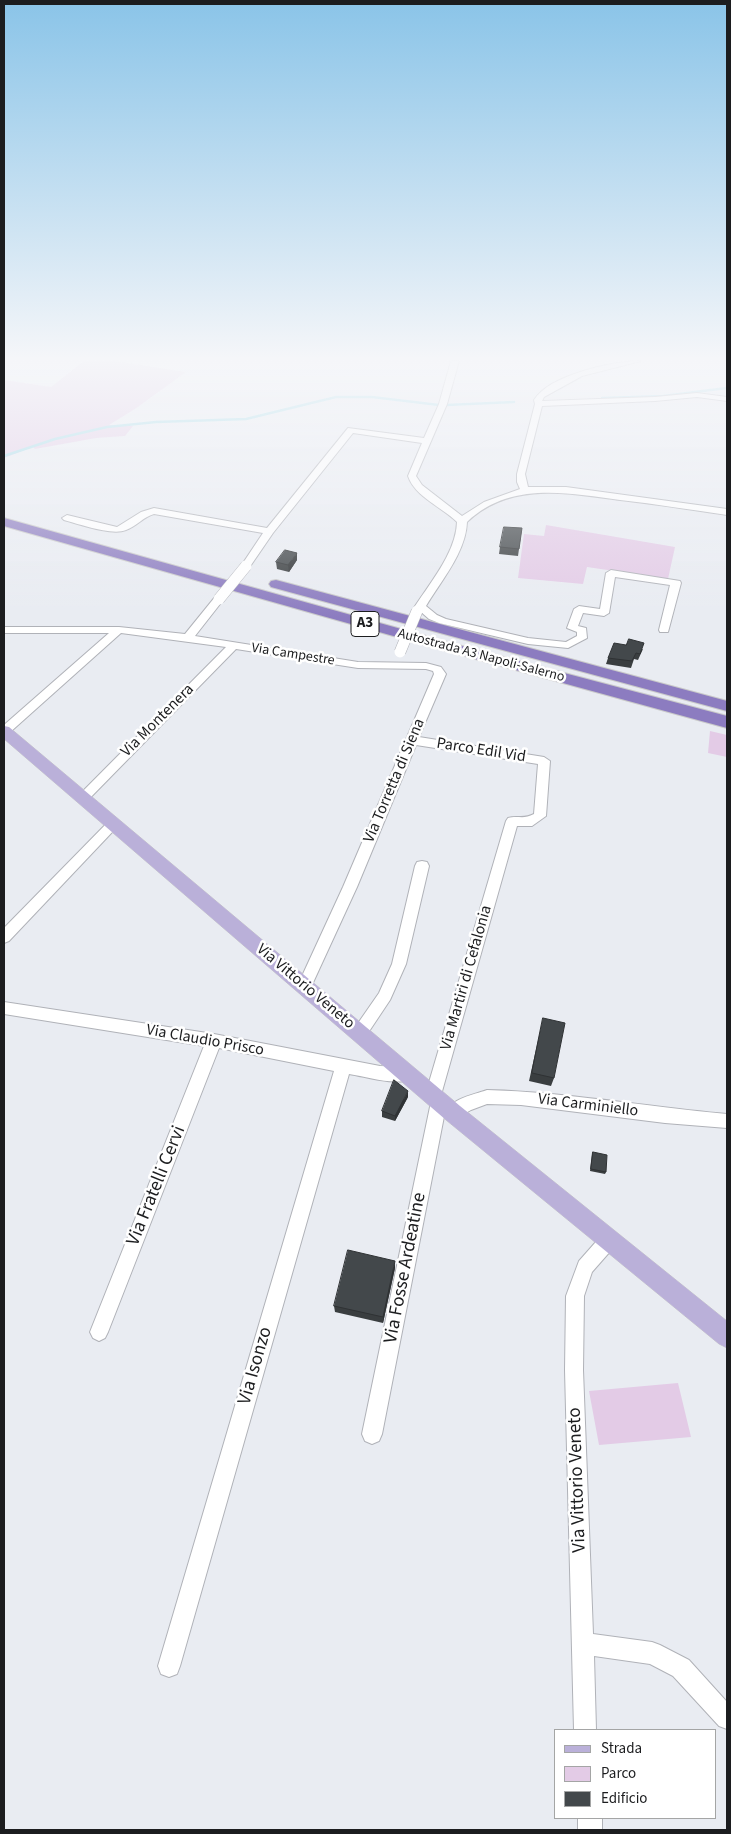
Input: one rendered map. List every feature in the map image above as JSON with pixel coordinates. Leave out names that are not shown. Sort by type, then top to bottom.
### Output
[{"type":"highway","name":"Autostrada A3 Napoli-Salerno","points":[[4,509],[727,706]]},
{"type":"highway","name":"Autostrada A3 Napoli-Salerno","points":[[4,522],[456,649],[727,722]]},
{"type":"main road","name":"Via Vittorio Veneto","points":[[4,731],[441,1103],[727,1336]]},
{"type":"street","points":[[188,638],[338,447]]},
{"type":"street","points":[[399,658],[418,609],[437,581],[463,532],[462,520],[456,513],[413,483],[412,476],[425,447]]},
{"type":"street","points":[[526,491],[521,482],[521,474],[528,447]]},
{"type":"street","points":[[462,520],[470,511],[479,506],[526,491],[539,489],[567,490],[727,512]]},
{"type":"street","points":[[67,518],[116,530],[124,528],[142,514],[154,511],[270,531]]},
{"type":"street","points":[[418,609],[443,621],[509,638],[568,645],[582,638],[582,630],[572,628],[579,609],[604,613],[611,573],[676,583],[664,630]]},
{"type":"street","name":"Via Campestre","points":[[4,630],[119,630],[188,638],[358,665],[399,658]]},
{"type":"street","points":[[4,731],[119,630]]},
{"type":"street","name":"Via Montenera","points":[[83,798],[233,646]]},
{"type":"street","name":"Via Torretta di Siena","points":[[304,987],[350,887],[440,674],[437,669],[399,658]]},
{"type":"street","name":"Parco Edil Vid","points":[[412,740],[544,761],[540,816],[528,823],[512,821],[501,861]]},
{"type":"street","points":[[4,937],[113,824]]},
{"type":"street","name":"Via Martiri di Cefalonia","points":[[441,1103],[462,1000],[501,861]]},
{"type":"street","points":[[359,1034],[385,996],[399,964],[422,866]]},
{"type":"street","name":"Via Claudio Prisco","points":[[4,1008],[214,1041],[380,1073],[407,1074]]},
{"type":"street","name":"Via Fratelli Cervi","points":[[99,1332],[214,1041]]},
{"type":"street","name":"Via Isonzo","points":[[169,1666],[343,1066]]},
{"type":"street","name":"Via Carminiello","points":[[441,1103],[466,1104],[487,1097],[521,1098],[727,1122]]},
{"type":"street","name":"Via Fosse Ardeatine","points":[[372,1434],[441,1103]]},
{"type":"street","name":"Via Vittorio Veneto","points":[[585,1729],[574,1370],[575,1296],[585,1267],[608,1240]]},
{"type":"street","points":[[583,1644],[652,1653],[681,1668],[727,1718]]},
{"type":"green space","points":[[4,447],[48,447],[35,449],[33,447],[4,458]]},
{"type":"green space","points":[[546,525],[675,547],[668,579],[587,567],[583,584],[518,578],[524,534],[544,536]]},
{"type":"green space","points":[[710,731],[727,735],[727,757],[708,753]]},
{"type":"green space","points":[[678,1383],[691,1437],[599,1445],[589,1391]]},
{"type":"building","points":[[504,527],[522,528],[519,549],[500,547]]},
{"type":"building","points":[[285,550],[297,553],[288,565],[276,562]]},
{"type":"building","points":[[629,639],[644,643],[640,654],[636,653],[632,661],[608,658],[614,643],[626,645]]},
{"type":"building","points":[[543,1018],[565,1023],[554,1078],[532,1073]]},
{"type":"building","points":[[394,1080],[408,1091],[395,1116],[382,1111]]},
{"type":"building","points":[[593,1152],[607,1155],[606,1172],[591,1169]]},
{"type":"building","points":[[348,1250],[395,1261],[383,1317],[334,1306]]},
{"type":"waterway","points":[[4,456],[32,447]]}]
